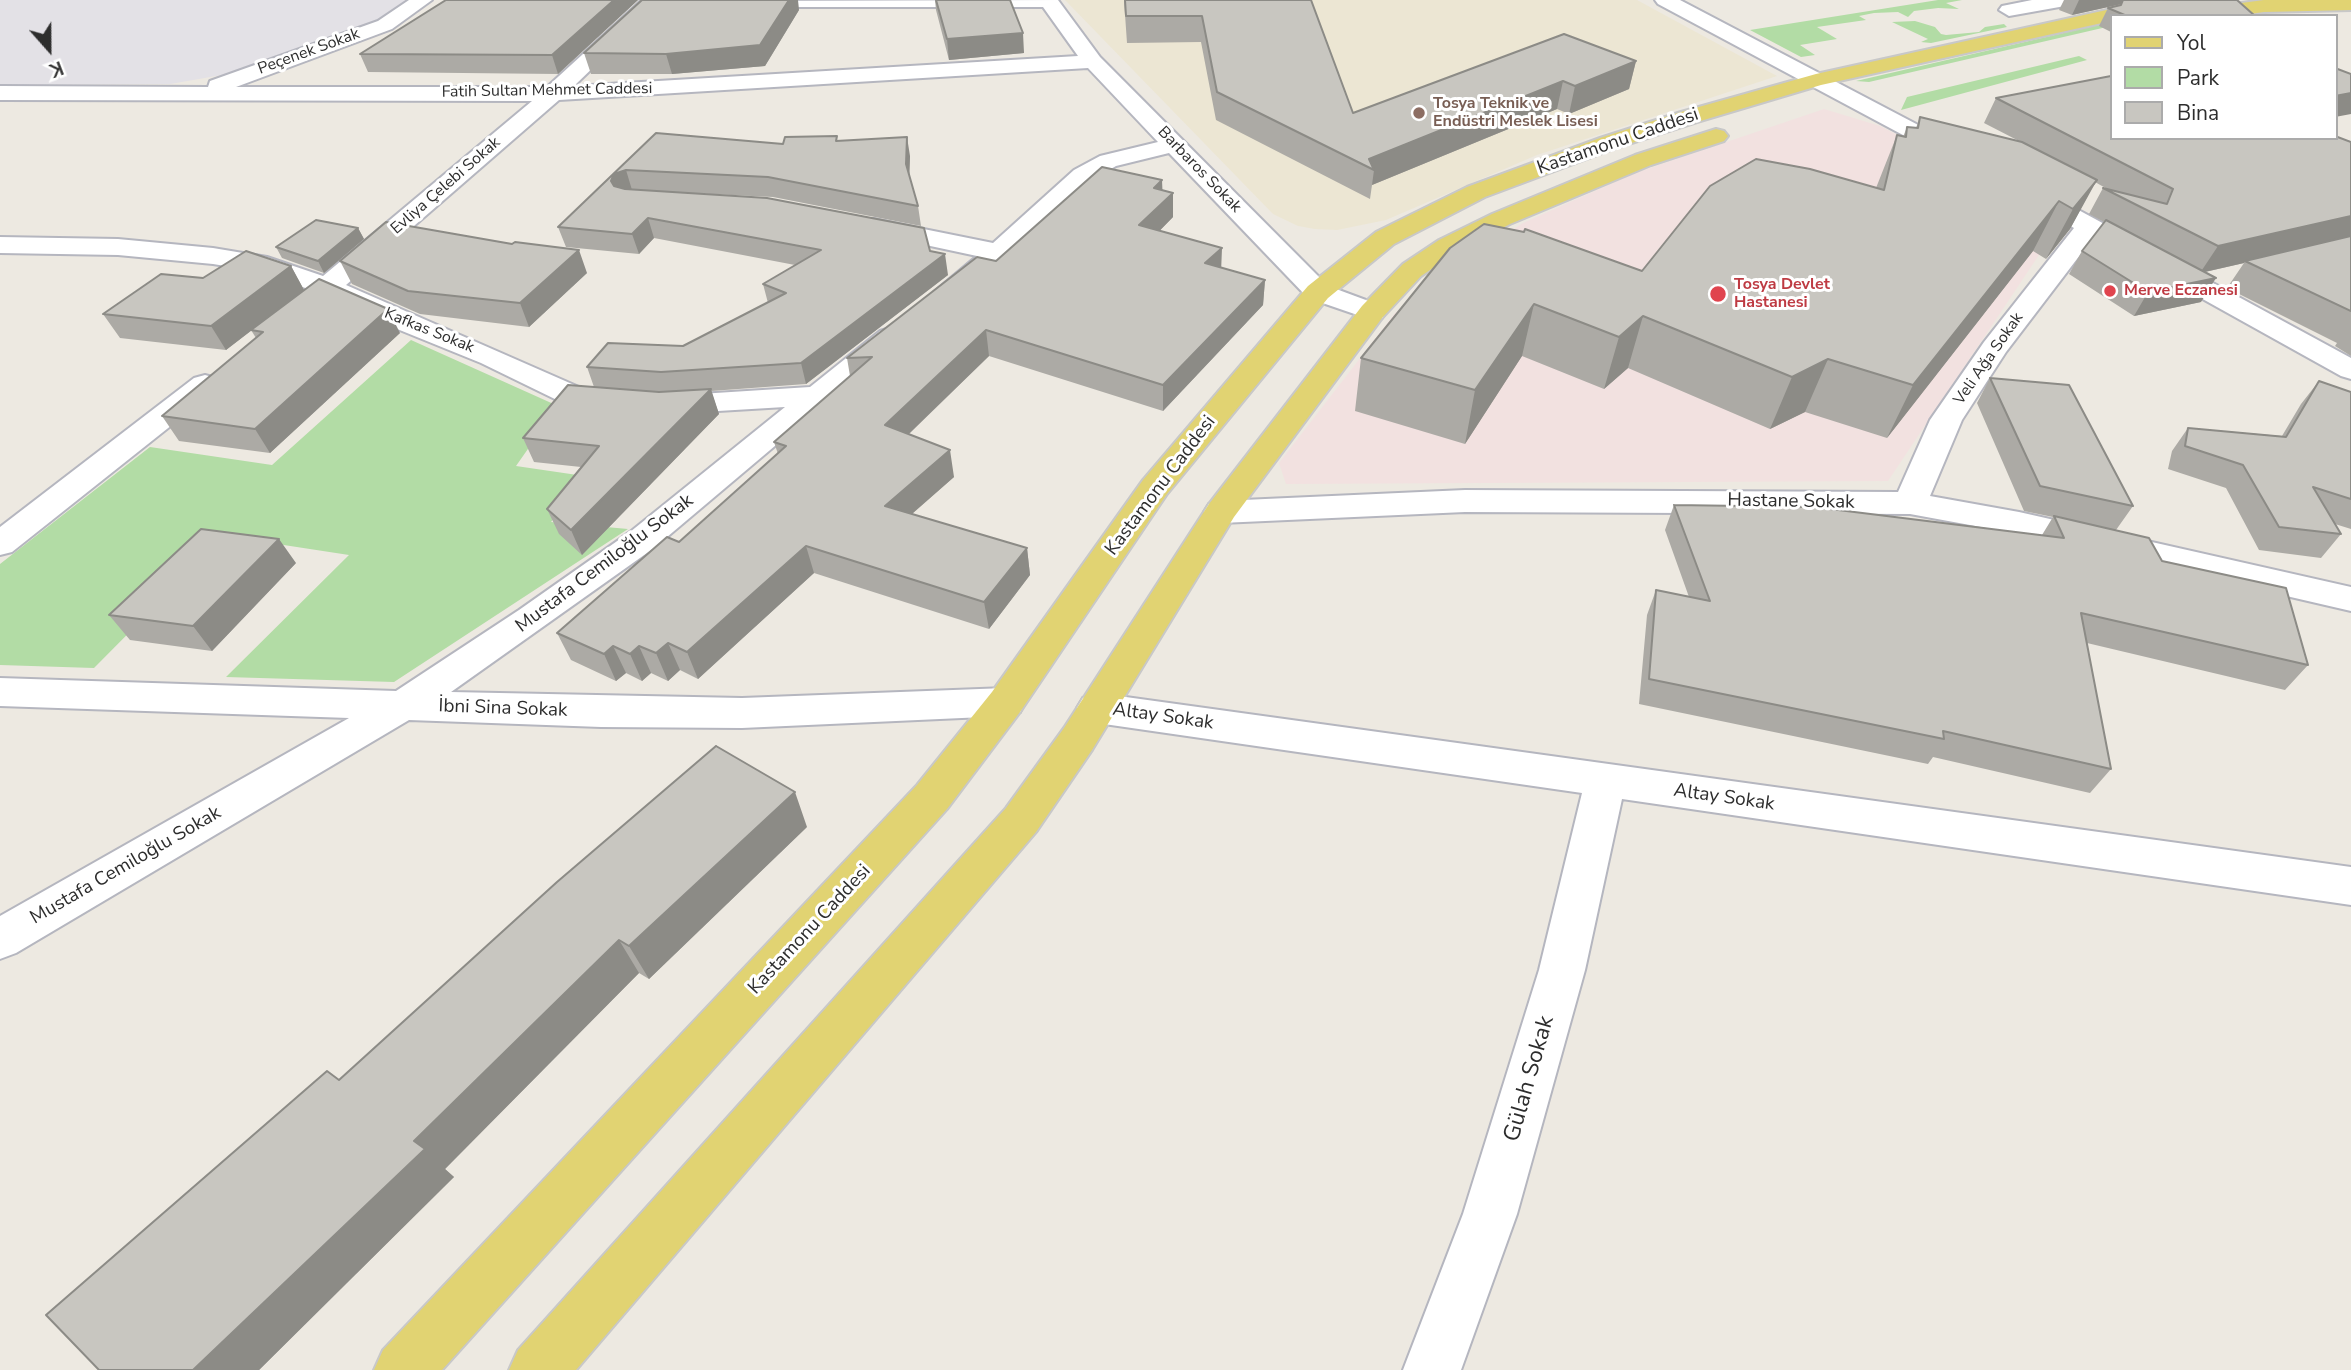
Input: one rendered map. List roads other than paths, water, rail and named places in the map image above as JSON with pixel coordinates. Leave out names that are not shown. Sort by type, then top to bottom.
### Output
[{"type":"main road","name":"Kastamonu Caddesi","points":[[403,1370],[932,797],[1006,702],[1156,487],[1318,292],[1385,238],[1476,192],[1608,143],[1817,74],[2012,14],[2155,2]]},
{"type":"main road","points":[[2208,14],[2264,6],[2351,4]]},
{"type":"main road","name":"Kastamonu Caddesi","points":[[538,1370],[1021,820],[1097,708],[1221,512],[1372,312],[1412,270],[1448,246],[1501,219],[1643,160],[1848,96],[2110,35]]},
{"type":"street","name":"Peçenek Sokak","points":[[192,95],[385,25],[422,0]]},
{"type":"street","points":[[2012,14],[2065,0]]},
{"type":"street","name":"Evliya Çelebi Sokak","points":[[274,330],[329,287],[661,1]]},
{"type":"street","points":[[720,1],[1049,1]]},
{"type":"street","name":"Barbaros Sokak","points":[[1049,1],[1093,61],[1318,292],[1372,312]]},
{"type":"street","points":[[1675,2],[1817,74]]},
{"type":"street","points":[[1742,30],[1817,74],[1848,96],[1973,163]]},
{"type":"street","name":"Fatih Sultan Mehmet Caddesi","points":[[0,93],[553,94],[1093,61]]},
{"type":"street","name":"Mustafa Cemiloğlu Sokak","points":[[0,939],[402,706],[532,620],[642,540],[815,397],[999,252],[1083,175],[1108,161],[1173,145]]},
{"type":"street","points":[[2009,182],[2351,370]]},
{"type":"street","points":[[848,222],[999,252]]},
{"type":"street","name":"Veli Ağa Sokak","points":[[1910,503],[1946,420],[1994,348],[2089,226]]},
{"type":"street","name":"Kafkas Sokak","points":[[3,247],[118,247],[245,260],[267,265],[329,287],[380,312],[491,356],[572,396],[587,400],[668,405],[815,397]]},
{"type":"street","points":[[2196,285],[2235,276]]},
{"type":"street","points":[[0,544],[230,364]]},
{"type":"street","name":"Hastane Sokak","points":[[1221,512],[1479,501],[1910,503],[2019,523],[2351,599]]},
{"type":"street","name":"İbni Sina Sokak","points":[[0,692],[601,712],[742,713],[1006,702]]},
{"type":"street","name":"Altay Sokak","points":[[1097,708],[2351,886]]},
{"type":"street","name":"Gülah Sokak","points":[[1432,1370],[1490,1214],[1559,983],[1605,782]]},
{"type":"place","name":"Tosya Teknik ve Endüstri Meslek Lisesi","points":[[1419,113]]},
{"type":"place","name":"Merve Eczanesi","points":[[2110,291]]},
{"type":"place","name":"Tosya Devlet Hastanesi","points":[[1718,294]]}]
